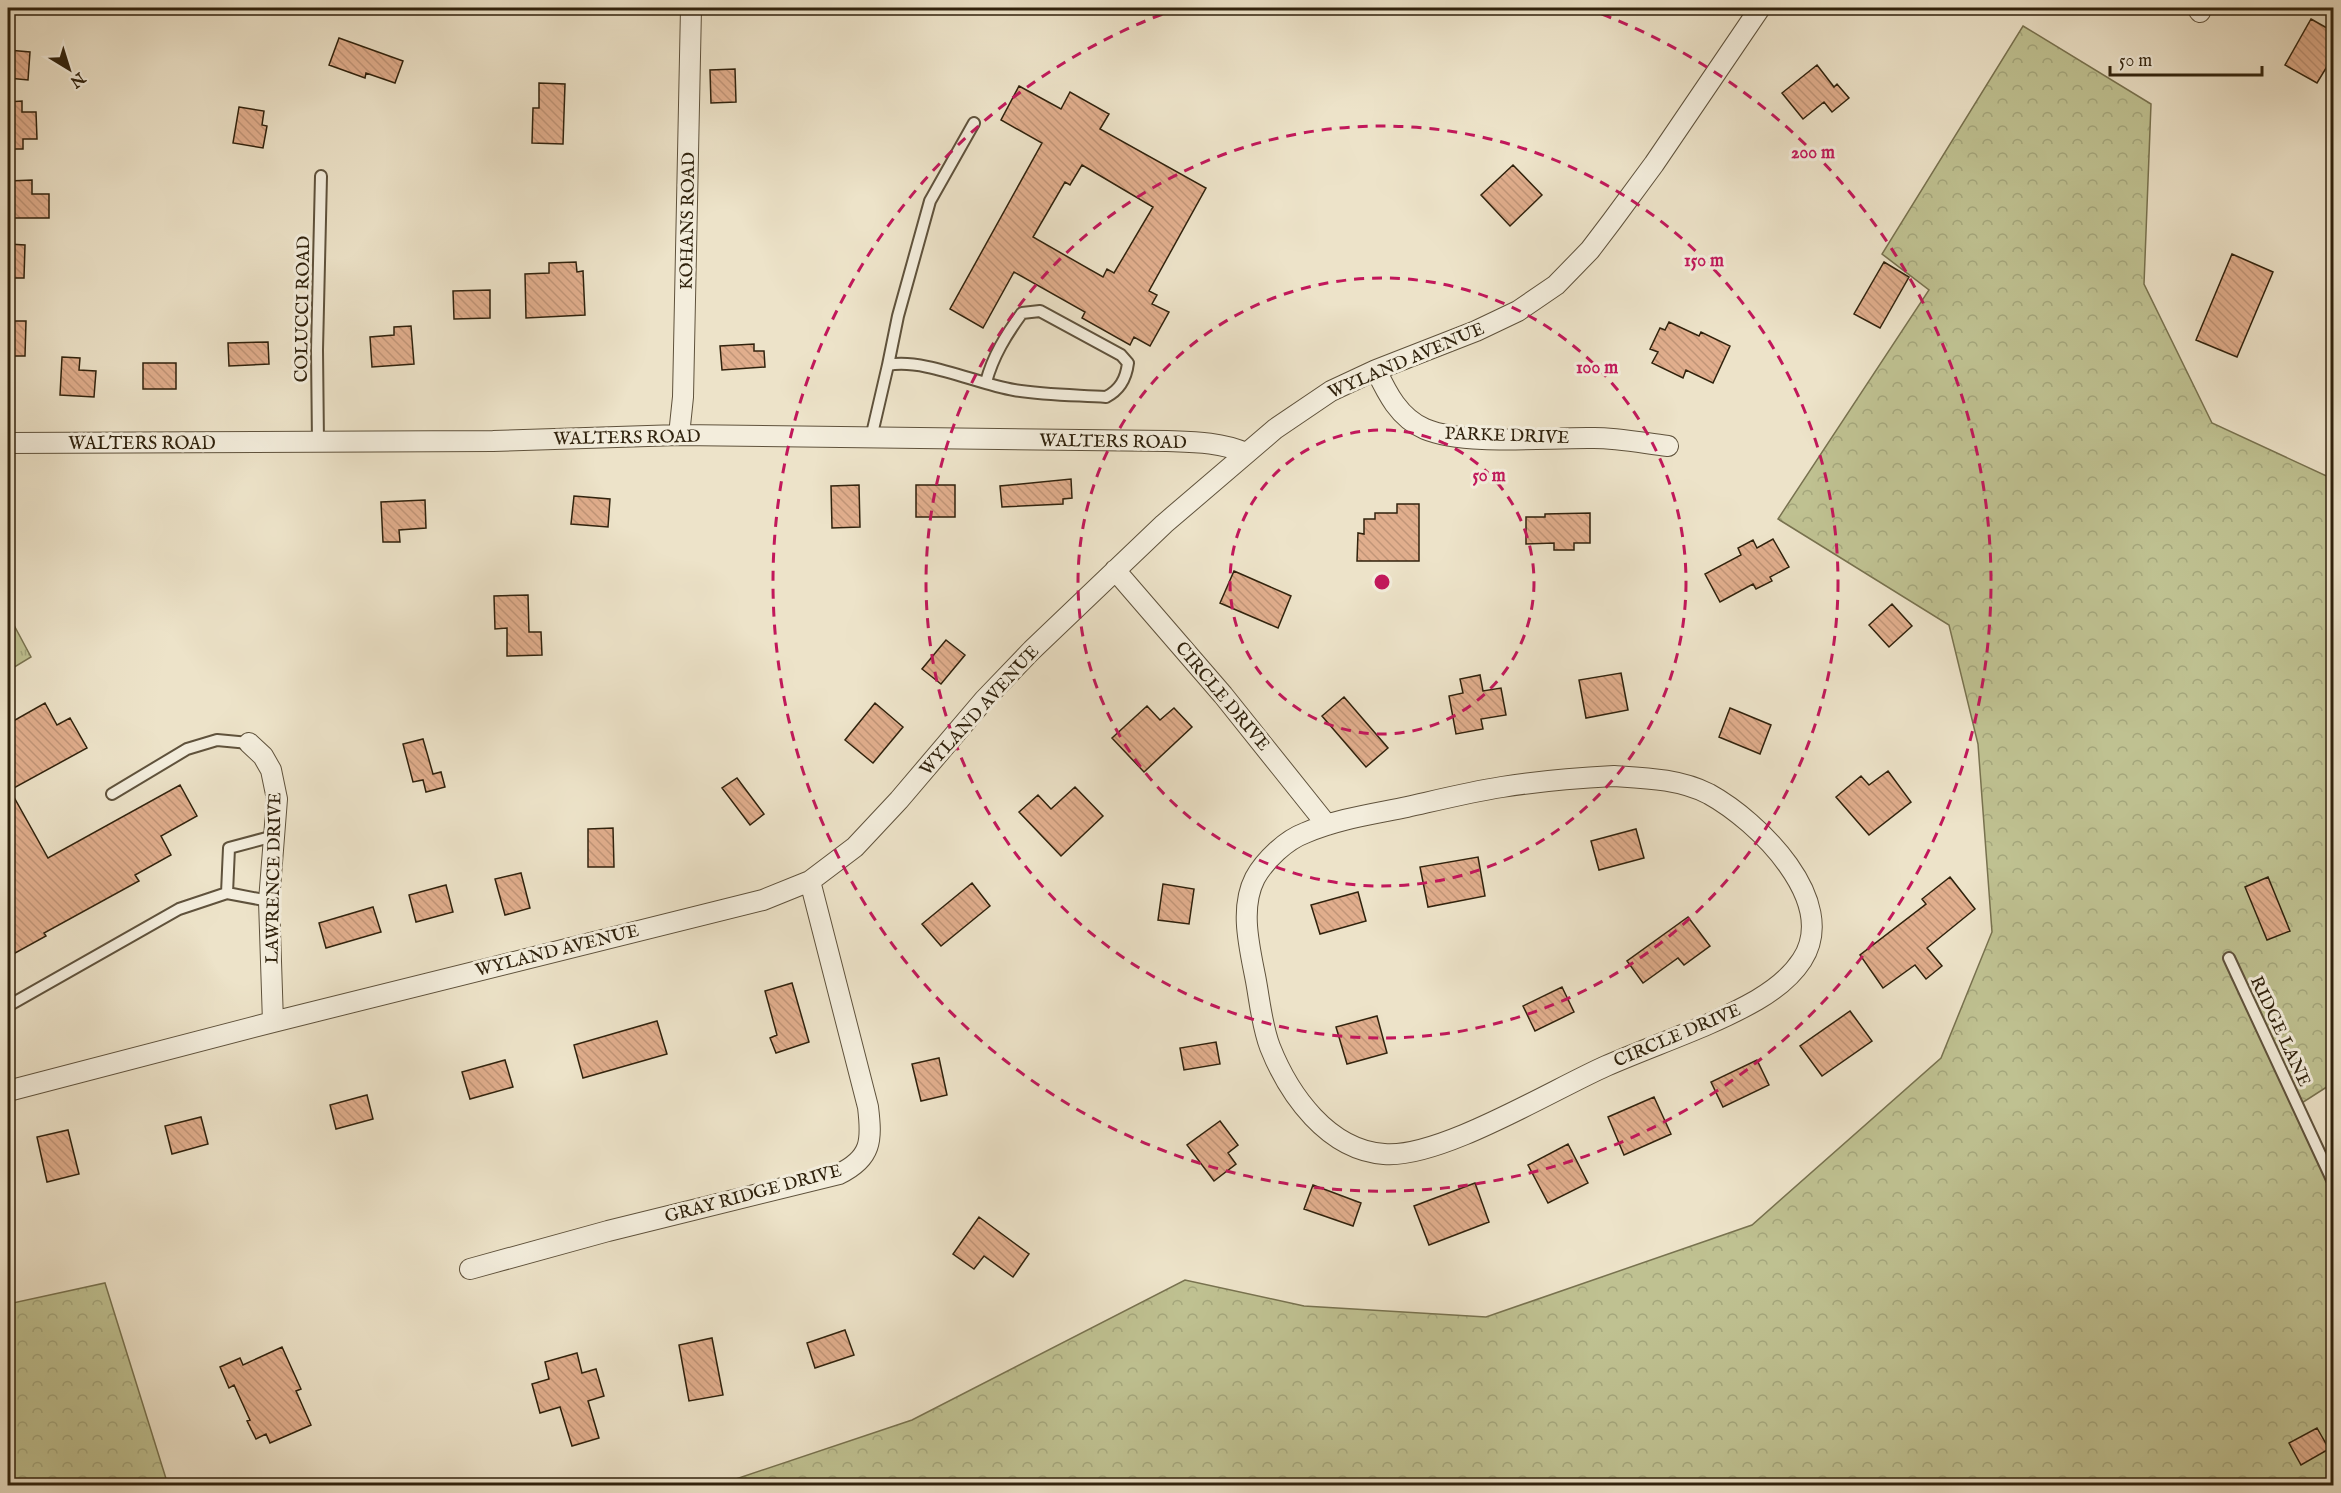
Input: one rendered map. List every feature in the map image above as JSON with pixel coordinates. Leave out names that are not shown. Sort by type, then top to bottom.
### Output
[{"type":"street","name":"KOHANS ROAD","points":[[679,435],[683,397],[691,8]]},
{"type":"street","name":"WYLAND AVENUE","points":[[8,1092],[273,1022],[754,902],[810,881],[833,866],[872,829],[984,700],[1032,650],[1115,570],[1275,429],[1331,391],[1376,370],[1476,331],[1518,311],[1556,285],[1590,250],[1654,164],[1760,8]]},
{"type":"street","name":"PARKE DRIVE","points":[[1376,370],[1387,392],[1401,412],[1423,428],[1441,434],[1496,438],[1618,439],[1668,446]]},
{"type":"street","name":"WALTERS ROAD","points":[[8,443],[493,441],[679,435],[1213,442],[1246,453]]},
{"type":"street","name":"CIRCLE DRIVE","points":[[1115,570],[1231,704],[1327,825]]},
{"type":"street","name":"LAWRENCE DRIVE","points":[[249,743],[263,756],[275,780],[277,799],[269,901],[273,1022]]},
{"type":"street","name":"CIRCLE DRIVE","points":[[1614,776],[1656,779],[1683,784],[1708,794],[1748,823],[1790,868],[1803,888],[1809,903],[1812,918],[1810,945],[1799,965],[1774,989],[1727,1015],[1601,1068],[1450,1139],[1418,1150],[1397,1154],[1360,1149],[1331,1134],[1318,1121],[1299,1098],[1275,1058],[1261,1013],[1249,946],[1248,908],[1255,878],[1277,852],[1292,840],[1303,833],[1327,825],[1500,787],[1550,780],[1614,776]]},
{"type":"street","name":"GRAY RIDGE DRIVE","points":[[470,1269],[608,1231],[839,1174],[857,1163],[866,1153],[871,1131],[868,1107],[810,881]]},
{"type":"lane","points":[[871,438],[897,316],[930,201],[974,123]]},
{"type":"lane","name":"COLUCCI ROAD","points":[[318,443],[317,350],[321,176]]},
{"type":"lane","points":[[888,365],[900,363],[1012,390],[1106,397],[1118,392],[1127,374],[1128,363],[1121,355],[1040,310],[1022,313],[1006,335],[991,364],[986,382]]},
{"type":"lane","points":[[112,794],[187,749],[217,740],[249,743]]},
{"type":"lane","points":[[227,893],[229,848],[274,836]]},
{"type":"lane","points":[[8,1006],[179,909],[227,893],[269,901]]},
{"type":"lane","name":"RIDGE LANE","points":[[2229,958],[2334,1184]]},
{"type":"green space","points":[[2023,26],[2151,104],[2144,284],[2212,423],[2333,479],[2333,1083],[2297,1106],[2333,1184],[2333,1477],[2329,1478],[2325,1486],[715,1486],[912,1420],[1185,1280],[1304,1306],[1486,1317],[1752,1225],[1941,1058],[1992,932],[1978,744],[1949,625],[1778,519],[1929,290],[1882,254]]},
{"type":"green space","points":[[8,614],[31,657],[8,671]]},
{"type":"green space","points":[[105,1283],[168,1485],[8,1485],[8,1304]]},
{"type":"building","points":[[2311,19],[2334,32],[2334,55],[2317,83],[2285,65]]},
{"type":"building","points":[[339,38],[403,61],[395,83],[366,73],[365,78],[329,65]]},
{"type":"building","points":[[8,50],[30,52],[28,80],[8,78]]},
{"type":"building","points":[[1817,65],[1834,87],[1837,84],[1849,98],[1832,112],[1824,102],[1803,119],[1782,93]]},
{"type":"building","points":[[735,69],[736,102],[711,103],[710,70]]},
{"type":"building","points":[[539,83],[565,84],[563,144],[532,143],[533,108],[539,108]]},
{"type":"building","points":[[1019,86],[1061,109],[1070,92],[1109,114],[1100,129],[1206,188],[1149,291],[1157,295],[1152,304],[1169,312],[1150,346],[1134,337],[1130,345],[1082,318],[1085,312],[1014,272],[983,328],[950,309],[1042,143],[1001,120]],"holes":[[[1082,165],[1153,207],[1114,273],[1107,269],[1103,277],[1033,237],[1065,182],[1070,185]]]},
{"type":"building","points":[[22,101],[22,112],[36,112],[37,139],[23,139],[23,149],[8,149],[8,102]]},
{"type":"building","points":[[239,107],[264,111],[262,125],[267,126],[263,148],[233,143]]},
{"type":"building","points":[[1513,165],[1542,195],[1510,226],[1481,195]]},
{"type":"building","points":[[32,180],[32,194],[49,194],[49,218],[12,218],[9,181]]},
{"type":"building","points":[[8,244],[25,245],[24,278],[8,278]]},
{"type":"building","points":[[2232,254],[2273,272],[2237,357],[2196,340]]},
{"type":"building","points":[[576,262],[577,272],[583,271],[585,315],[526,318],[525,274],[549,273],[549,263]]},
{"type":"building","points":[[1884,262],[1909,277],[1880,328],[1854,314]]},
{"type":"building","points":[[490,290],[490,318],[454,319],[453,291]]},
{"type":"building","points":[[8,321],[26,321],[25,356],[8,356]]},
{"type":"building","points":[[1669,322],[1699,336],[1701,332],[1730,346],[1713,383],[1686,370],[1683,378],[1652,363],[1658,352],[1650,349],[1660,328],[1665,330]]},
{"type":"building","points":[[411,326],[414,364],[372,367],[370,337],[394,335],[394,327]]},
{"type":"building","points":[[268,342],[269,364],[229,366],[228,343]]},
{"type":"building","points":[[754,344],[754,351],[764,351],[765,367],[722,370],[720,346]]},
{"type":"building","points":[[62,357],[80,358],[79,370],[96,371],[94,397],[60,395]]},
{"type":"building","points":[[143,363],[176,363],[176,389],[143,389]]},
{"type":"building","points":[[1071,479],[1072,498],[1063,499],[1063,504],[1002,507],[1000,486]]},
{"type":"building","points":[[859,485],[860,527],[832,528],[831,486]]},
{"type":"building","points":[[916,485],[955,485],[955,517],[916,517]]},
{"type":"building","points":[[574,496],[610,499],[608,527],[571,524]]},
{"type":"building","points":[[425,500],[426,528],[399,530],[400,542],[383,542],[381,502]]},
{"type":"building","points":[[1397,504],[1419,504],[1419,561],[1357,561],[1358,533],[1364,534],[1364,519],[1375,519],[1375,513],[1397,513]]},
{"type":"building","points":[[1590,513],[1590,543],[1574,543],[1574,550],[1554,550],[1554,543],[1526,544],[1526,517],[1545,517],[1545,514]]},
{"type":"building","points":[[1773,539],[1789,567],[1770,577],[1772,581],[1756,589],[1753,584],[1720,602],[1705,574],[1741,555],[1738,548],[1753,540],[1757,548]]},
{"type":"building","points":[[1234,571],[1291,596],[1278,628],[1220,603]]},
{"type":"building","points":[[528,595],[529,632],[541,632],[542,655],[507,656],[507,628],[495,629],[494,596]]},
{"type":"building","points":[[1892,604],[1912,626],[1889,647],[1869,625]]},
{"type":"building","points":[[946,640],[965,655],[941,684],[922,669]]},
{"type":"building","points":[[1621,673],[1628,710],[1586,718],[1579,680]]},
{"type":"building","points":[[1480,675],[1483,691],[1501,688],[1506,715],[1481,719],[1483,729],[1456,734],[1449,696],[1463,693],[1460,679]]},
{"type":"building","points":[[1344,697],[1388,748],[1366,767],[1322,716]]},
{"type":"building","points":[[45,703],[57,725],[70,718],[87,748],[10,790],[48,858],[180,785],[197,816],[161,836],[171,855],[135,875],[139,881],[44,933],[46,936],[8,957],[8,724]]},
{"type":"building","points":[[875,703],[903,727],[873,763],[845,740]]},
{"type":"building","points":[[1147,706],[1160,720],[1174,708],[1192,727],[1144,772],[1112,738]]},
{"type":"building","points":[[1730,708],[1771,725],[1760,754],[1719,737]]},
{"type":"building","points":[[423,739],[433,774],[441,772],[445,787],[426,792],[423,780],[413,782],[403,744]]},
{"type":"building","points":[[1888,771],[1911,802],[1869,835],[1836,797],[1861,776],[1869,785]]},
{"type":"building","points":[[737,778],[764,814],[750,825],[722,788]]},
{"type":"building","points":[[1075,787],[1103,816],[1061,856],[1019,812],[1038,795],[1051,809]]},
{"type":"building","points":[[613,828],[614,867],[588,867],[588,829]]},
{"type":"building","points":[[1636,829],[1644,858],[1599,870],[1591,841]]},
{"type":"building","points":[[1478,857],[1485,896],[1428,907],[1420,867]]},
{"type":"building","points":[[521,873],[530,908],[505,915],[495,879]]},
{"type":"building","points":[[1950,877],[1975,909],[1927,948],[1942,966],[1926,979],[1915,965],[1883,988],[1860,955],[1926,904],[1922,899]]},
{"type":"building","points":[[2268,877],[2290,931],[2267,940],[2245,887]]},
{"type":"building","points":[[972,883],[990,906],[941,946],[922,924]]},
{"type":"building","points":[[1163,884],[1194,889],[1189,924],[1158,920]]},
{"type":"building","points":[[446,885],[453,912],[416,922],[409,895]]},
{"type":"building","points":[[1358,892],[1366,921],[1320,934],[1311,905]]},
{"type":"building","points":[[373,907],[381,932],[326,948],[319,923]]},
{"type":"building","points":[[1688,917],[1710,946],[1684,965],[1678,958],[1643,983],[1627,961]]},
{"type":"building","points":[[792,983],[809,1042],[776,1053],[770,1038],[777,1035],[765,991]]},
{"type":"building","points":[[1562,987],[1574,1012],[1535,1031],[1523,1006]]},
{"type":"building","points":[[1850,1011],[1872,1041],[1822,1076],[1800,1046]]},
{"type":"building","points":[[1377,1016],[1387,1053],[1347,1064],[1336,1027]]},
{"type":"building","points":[[657,1021],[667,1054],[583,1078],[574,1045]]},
{"type":"building","points":[[1216,1042],[1220,1064],[1184,1070],[1180,1048]]},
{"type":"building","points":[[939,1058],[947,1095],[921,1101],[912,1064]]},
{"type":"building","points":[[505,1060],[513,1087],[470,1099],[462,1072]]},
{"type":"building","points":[[1757,1060],[1769,1085],[1723,1107],[1711,1082]]},
{"type":"building","points":[[367,1095],[373,1119],[336,1129],[330,1105]]},
{"type":"building","points":[[1654,1097],[1671,1134],[1624,1155],[1608,1117]]},
{"type":"building","points":[[201,1117],[208,1144],[172,1154],[165,1126]]},
{"type":"building","points":[[1220,1121],[1238,1145],[1228,1153],[1236,1164],[1214,1181],[1187,1145]]},
{"type":"building","points":[[68,1130],[79,1174],[47,1182],[37,1137]]},
{"type":"building","points":[[1568,1144],[1588,1183],[1548,1203],[1528,1165]]},
{"type":"building","points":[[1475,1183],[1489,1222],[1429,1245],[1414,1206]]},
{"type":"building","points":[[1313,1185],[1361,1203],[1353,1226],[1304,1209]]},
{"type":"building","points":[[979,1217],[1029,1254],[1013,1277],[984,1256],[974,1269],[953,1254]]},
{"type":"building","points":[[845,1330],[854,1355],[815,1368],[807,1343]]},
{"type":"building","points":[[712,1338],[723,1395],[689,1401],[679,1345]]},
{"type":"building","points":[[282,1347],[301,1389],[296,1391],[311,1425],[270,1443],[266,1434],[256,1439],[234,1385],[229,1388],[220,1367],[240,1358],[243,1365]]},
{"type":"building","points":[[577,1353],[582,1373],[596,1369],[604,1396],[588,1401],[599,1438],[572,1446],[560,1407],[540,1413],[532,1384],[549,1379],[545,1362]]},
{"type":"building","points":[[2317,1428],[2329,1449],[2301,1465],[2289,1443]]}]
